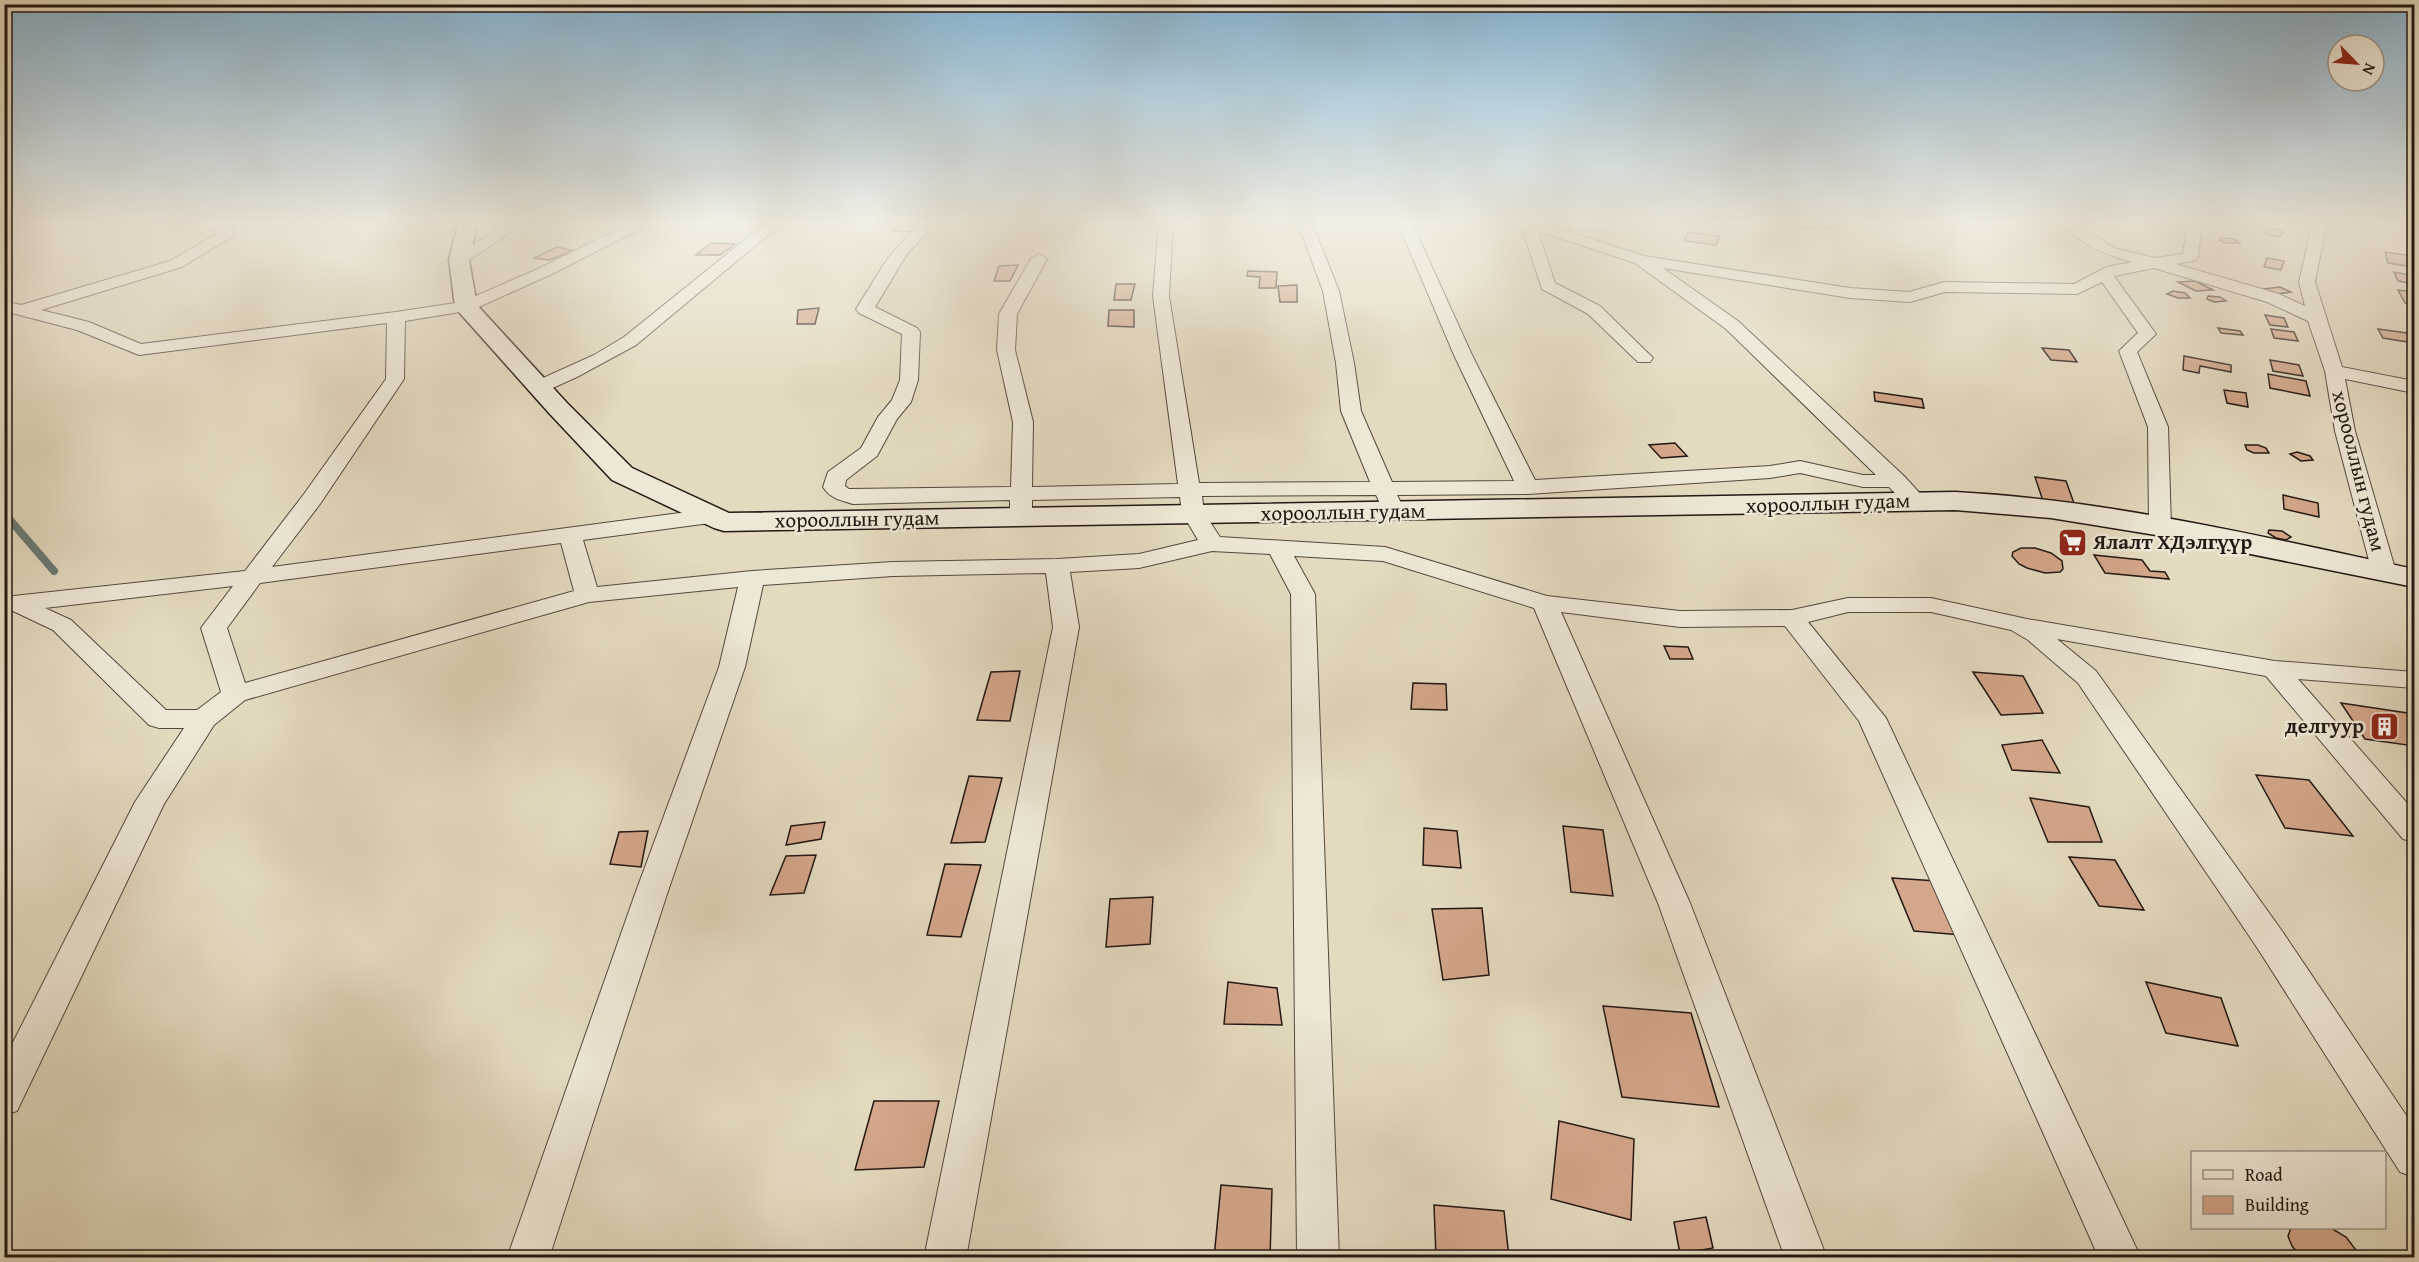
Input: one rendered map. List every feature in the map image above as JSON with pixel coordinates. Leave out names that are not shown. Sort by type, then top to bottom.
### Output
[{"type":"main road","points":[[462,280],[466,306]]},
{"type":"main road","name":"хорооллын гудам","points":[[466,306],[622,474],[723,522],[1021,506],[1191,501],[1389,500],[1822,504],[1905,490],[2160,527],[2415,578]]},
{"type":"street","points":[[23,310],[123,280]]},
{"type":"street","points":[[4,306],[84,326],[139,351],[466,306],[527,280]]},
{"type":"street","points":[[539,387],[599,360],[642,333],[703,280]]},
{"type":"street","points":[[881,280],[865,309],[911,332],[909,380],[901,402],[888,417],[870,452],[836,477],[834,486],[840,494],[853,497],[1021,506],[1023,422],[1006,351],[1008,314],[1027,280]]},
{"type":"street","points":[[1162,280],[1161,296],[1191,501],[1212,544]]},
{"type":"street","points":[[1327,280],[1345,363],[1351,411],[1389,500],[1528,487],[1770,472],[1800,467],[1905,490]]},
{"type":"street","points":[[1429,280],[1498,430],[1528,487]]},
{"type":"street","points":[[1546,280],[1548,286],[1594,310],[1644,358]]},
{"type":"street","points":[[1669,280],[1732,325],[1905,490]]},
{"type":"street","points":[[1767,280],[1850,293],[1910,297],[1944,287],[2077,289],[2094,280]]},
{"type":"street","points":[[2109,280],[2146,334],[2128,351],[2158,427],[2160,527]]},
{"type":"street","points":[[2216,280],[2273,298],[2316,318]]},
{"type":"street","name":"хорооллын гудам","points":[[2307,280],[2316,318],[2334,371],[2345,431],[2384,572]]},
{"type":"street","points":[[235,694],[214,628],[312,499],[395,379],[396,317]]},
{"type":"street","name":"хорооллын гудам","points":[[2334,371],[2415,387]]},
{"type":"street","points":[[9,606],[253,577],[710,516]]},
{"type":"street","points":[[570,533],[586,595]]},
{"type":"street","points":[[4,1099],[150,802],[204,719],[235,694],[586,595],[752,578],[893,569],[1057,566],[1139,561],[1212,544],[1277,546],[1385,554],[1544,603],[1680,619],[1792,618],[1848,605],[1931,605],[2019,624],[2275,669],[2415,680]]},
{"type":"street","points":[[1277,546],[1303,594],[1318,1257]]},
{"type":"street","points":[[945,1257],[1066,627],[1057,566]]},
{"type":"street","points":[[528,1257],[651,894],[732,668],[752,578]]},
{"type":"street","points":[[1544,603],[1674,903],[1806,1257]]},
{"type":"street","points":[[9,606],[62,625],[159,719],[204,719]]},
{"type":"street","points":[[1792,618],[1872,718],[2120,1257]]},
{"type":"street","points":[[2019,624],[2037,635],[2086,676],[2270,940],[2415,1159]]},
{"type":"street","points":[[2275,669],[2415,831]]},
{"type":"building","points":[[1260,280],[1277,280],[1276,288],[1259,288]]},
{"type":"building","points":[[2414,280],[2414,284],[2398,281]]},
{"type":"building","points":[[2195,281],[2213,290],[2196,291],[2178,282]]},
{"type":"building","points":[[1116,284],[1135,284],[1131,300],[1114,300]]},
{"type":"building","points":[[1297,285],[1297,302],[1280,302],[1278,286]]},
{"type":"building","points":[[2280,287],[2291,292],[2277,294],[2263,289]]},
{"type":"building","points":[[2398,290],[2414,292],[2414,304],[2405,303]]},
{"type":"building","points":[[2173,291],[2185,293],[2190,298],[2178,298],[2167,294]]},
{"type":"building","points":[[2208,296],[2220,297],[2226,301],[2214,302],[2207,299]]},
{"type":"building","points":[[819,308],[815,324],[797,324],[798,310]]},
{"type":"building","points":[[1109,310],[1134,310],[1134,327],[1108,326]]},
{"type":"building","points":[[2265,315],[2284,318],[2288,327],[2270,325]]},
{"type":"building","points":[[2218,328],[2240,331],[2243,335],[2221,333]]},
{"type":"building","points":[[2271,329],[2294,332],[2298,341],[2274,338]]},
{"type":"building","points":[[2378,329],[2414,334],[2414,343],[2383,338]]},
{"type":"building","points":[[2042,348],[2069,350],[2077,362],[2051,360]]},
{"type":"building","points":[[2184,356],[2231,365],[2231,372],[2200,366],[2199,373],[2183,370]]},
{"type":"building","points":[[2270,360],[2299,365],[2303,376],[2273,371]]},
{"type":"building","points":[[2268,374],[2306,381],[2310,396],[2270,388]]},
{"type":"building","points":[[2224,390],[2246,393],[2248,407],[2227,403]]},
{"type":"building","points":[[1874,392],[1922,399],[1924,408],[1875,401]]},
{"type":"building","points":[[1675,443],[1687,456],[1661,458],[1649,445]]},
{"type":"building","points":[[2245,445],[2258,445],[2266,448],[2269,453],[2254,453],[2247,450]]},
{"type":"building","points":[[2297,452],[2310,456],[2313,460],[2301,461],[2290,454]]},
{"type":"building","points":[[2035,477],[2066,481],[2075,506],[2043,501]]},
{"type":"building","points":[[2283,495],[2318,503],[2319,517],[2284,509]]},
{"type":"building","points":[[2269,530],[2282,531],[2291,537],[2286,540],[2276,538],[2268,533]]},
{"type":"building","points":[[2021,548],[2035,548],[2051,553],[2062,561],[2063,569],[2060,572],[2045,573],[2019,564],[2012,556],[2013,552]]},
{"type":"building","points":[[2094,555],[2142,560],[2150,571],[2165,572],[2169,579],[2105,573]]},
{"type":"building","points":[[1664,646],[1688,647],[1693,659],[1670,659]]},
{"type":"building","points":[[1020,671],[1010,721],[977,720],[991,672]]},
{"type":"building","points":[[1973,672],[2023,676],[2043,713],[2001,715]]},
{"type":"building","points":[[1413,683],[1446,684],[1447,710],[1411,709]]},
{"type":"building","name":"делгуур","points":[[2341,703],[2414,714],[2414,746],[2365,739]]},
{"type":"building","points":[[2042,740],[2060,773],[2012,770],[2002,745]]},
{"type":"building","points":[[2256,775],[2309,780],[2353,836],[2285,828]]},
{"type":"building","points":[[969,776],[1002,778],[985,842],[951,843]]},
{"type":"building","points":[[2030,798],[2089,807],[2102,842],[2048,842]]},
{"type":"building","points":[[825,822],[821,839],[786,845],[791,826]]},
{"type":"building","points":[[1563,826],[1603,830],[1613,896],[1571,892]]},
{"type":"building","points":[[1424,828],[1457,831],[1461,868],[1423,865]]},
{"type":"building","points":[[648,831],[641,867],[610,864],[619,832]]},
{"type":"building","points":[[816,855],[804,893],[770,895],[786,856]]},
{"type":"building","points":[[2069,857],[2115,860],[2144,910],[2099,906]]},
{"type":"building","points":[[945,864],[981,865],[961,937],[927,935]]},
{"type":"building","points":[[1892,878],[1937,881],[1961,935],[1914,931]]},
{"type":"building","points":[[1153,897],[1150,944],[1106,947],[1110,899]]},
{"type":"building","points":[[1482,908],[1489,975],[1443,980],[1432,909]]},
{"type":"building","points":[[1228,982],[1277,988],[1282,1025],[1224,1024]]},
{"type":"building","points":[[2146,982],[2221,998],[2238,1046],[2166,1033]]},
{"type":"building","points":[[1603,1006],[1691,1013],[1719,1107],[1622,1097]]},
{"type":"building","points":[[874,1101],[939,1101],[924,1167],[855,1170]]},
{"type":"building","points":[[1559,1121],[1634,1139],[1631,1220],[1551,1199]]},
{"type":"building","points":[[1221,1185],[1272,1189],[1270,1258],[1214,1258]]},
{"type":"building","points":[[1434,1205],[1504,1211],[1509,1258],[1436,1258]]},
{"type":"building","points":[[1706,1217],[1713,1248],[1680,1254],[1674,1222]]},
{"type":"building","points":[[2291,1229],[2333,1229],[2346,1237],[2362,1258],[2302,1258],[2292,1246],[2288,1236]]},
{"type":"waterway","points":[[4,513],[54,571]]},
{"type":"place","name":"Ялалт ХДэлгүүр","points":[[2072,542]]},
{"type":"place","name":"делгуур","points":[[2385,726]]}]
